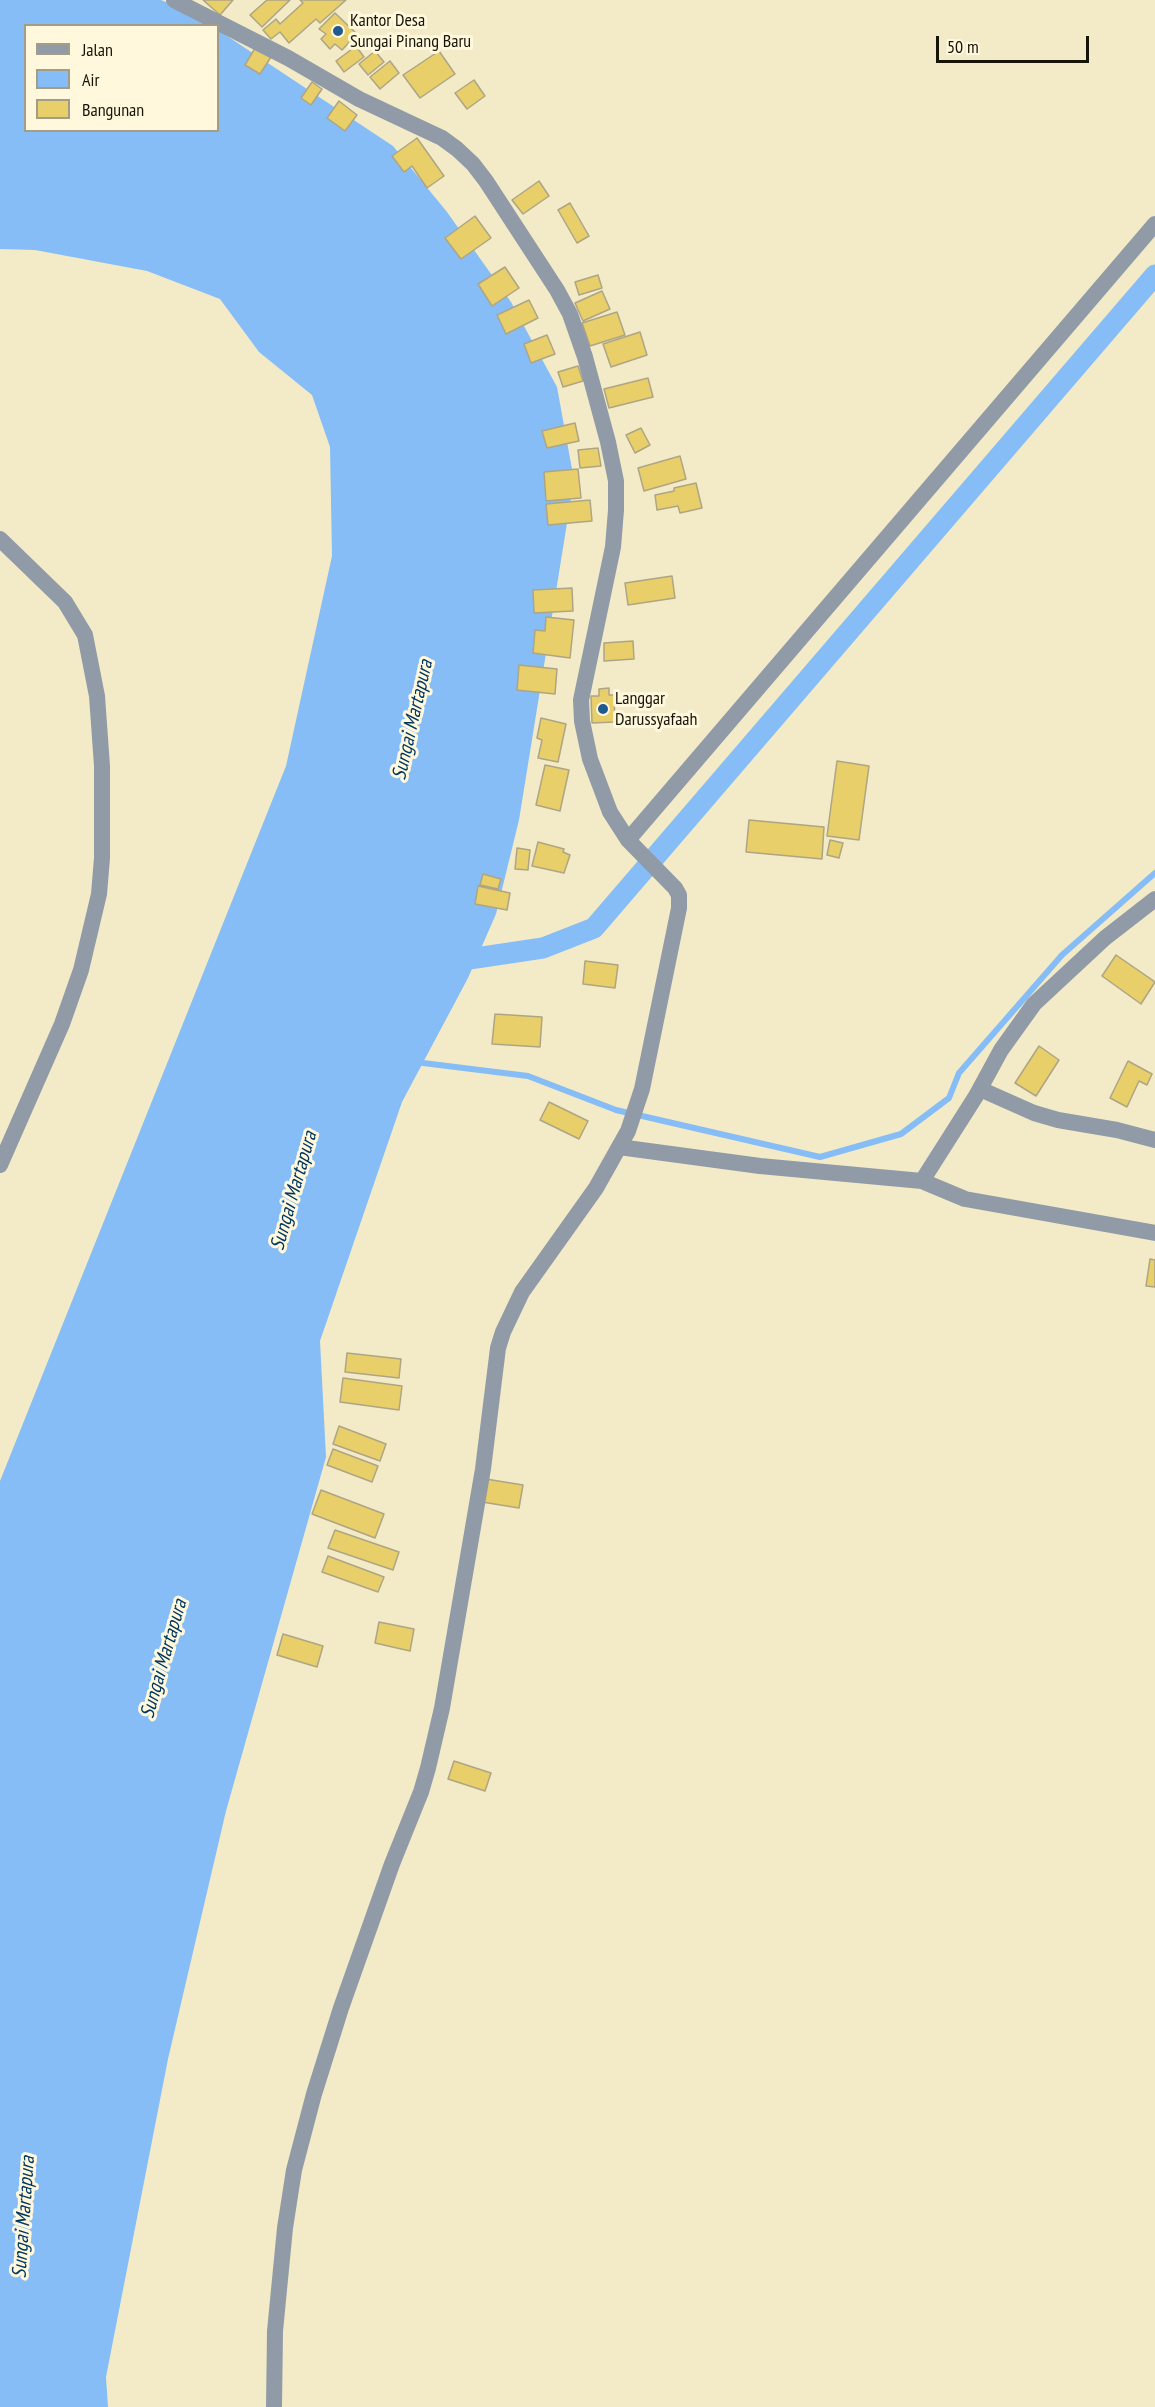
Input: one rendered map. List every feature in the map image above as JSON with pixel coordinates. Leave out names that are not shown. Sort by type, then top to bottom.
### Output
[{"type":"street","points":[[174,0],[288,58],[359,99],[442,138],[457,149],[486,181],[557,290],[570,314],[585,357],[616,481],[613,547],[580,711],[590,759],[603,797],[631,843],[675,888],[679,895],[679,908],[642,1089],[628,1131],[596,1188],[522,1292],[498,1348],[479,1492],[442,1708],[428,1768],[341,2008],[314,2094],[294,2170],[285,2229],[275,2331],[274,2407]]},
{"type":"street","points":[[631,843],[1155,224]]},
{"type":"street","points":[[0,540],[65,602],[85,636],[97,696],[102,766],[102,858],[99,894],[81,969],[62,1024],[0,1165]]},
{"type":"street","points":[[922,1181],[978,1092],[1001,1050],[1034,1004],[1105,938],[1155,899]]},
{"type":"street","points":[[978,1092],[1050,1118],[1117,1130],[1155,1140]]},
{"type":"street","points":[[619,1147],[760,1166],[922,1181],[965,1199],[1155,1233]]},
{"type":"water","name":"Sungai Martapura","points":[[0,0],[161,0],[188,11],[208,24],[24,24],[24,132],[219,132],[219,31],[393,146],[447,212],[511,302],[557,387],[574,480],[519,820],[496,914],[468,978],[402,1102],[320,1341],[326,1457],[226,1811],[168,2059],[106,2377],[108,2407],[0,2407],[0,1481],[286,766],[332,556],[330,447],[312,395],[259,352],[220,299],[147,271],[35,250],[0,249]]},
{"type":"building","points":[[203,0],[233,0],[220,15]]},
{"type":"building","points":[[267,0],[290,0],[262,27],[250,15]]},
{"type":"building","points":[[300,0],[346,0],[320,23],[316,19],[289,43],[280,32],[271,39],[263,30],[276,19],[280,24],[303,3]]},
{"type":"building","name":"Kantor Desa Sungai Pinang Baru","points":[[335,13],[357,34],[342,50],[335,44],[330,49],[321,39],[326,34],[319,29]]},
{"type":"building","points":[[356,46],[364,57],[344,72],[336,61]]},
{"type":"building","points":[[255,48],[271,57],[260,74],[245,65]]},
{"type":"building","points":[[375,51],[384,62],[368,75],[359,64]]},
{"type":"building","points":[[439,51],[455,74],[420,98],[403,75]]},
{"type":"building","points":[[390,61],[399,73],[380,89],[370,77]]},
{"type":"building","points":[[474,80],[485,96],[467,109],[455,93]]},
{"type":"building","points":[[312,82],[322,89],[311,105],[301,98]]},
{"type":"building","points":[[339,101],[357,115],[345,131],[327,118]]},
{"type":"building","points":[[417,138],[444,176],[427,188],[412,166],[404,172],[392,156]]},
{"type":"building","points":[[539,181],[549,196],[523,214],[512,200]]},
{"type":"building","points":[[570,203],[589,236],[577,243],[558,210]]},
{"type":"building","points":[[475,216],[491,238],[461,259],[445,238]]},
{"type":"building","points":[[505,267],[519,288],[492,306],[478,284]]},
{"type":"building","points":[[598,275],[602,288],[579,295],[575,282]]},
{"type":"building","points":[[602,291],[610,309],[583,321],[575,303]]},
{"type":"building","points":[[529,300],[538,318],[506,334],[497,315]]},
{"type":"building","points":[[617,312],[625,335],[590,346],[582,323]]},
{"type":"building","points":[[640,332],[647,355],[611,367],[603,344]]},
{"type":"building","points":[[547,335],[555,354],[531,363],[524,344]]},
{"type":"building","points":[[578,366],[583,381],[563,387],[558,372]]},
{"type":"building","points":[[648,378],[653,397],[609,408],[604,389]]},
{"type":"building","points":[[575,423],[579,441],[547,448],[542,431]]},
{"type":"building","points":[[641,428],[650,445],[635,453],[626,435]]},
{"type":"building","points":[[598,448],[601,466],[580,468],[578,450]]},
{"type":"building","points":[[680,456],[686,479],[644,491],[638,468]]},
{"type":"building","points":[[578,469],[581,498],[546,501],[544,472]]},
{"type":"building","points":[[696,483],[702,508],[680,513],[678,506],[657,510],[655,495]]},
{"type":"building","points":[[590,500],[592,521],[548,525],[546,504]]},
{"type":"building","points":[[672,576],[675,598],[628,605],[625,583]]},
{"type":"building","points":[[572,588],[573,611],[534,613],[533,590]]},
{"type":"building","points":[[546,617],[574,620],[570,658],[533,653],[535,630],[545,631]]},
{"type":"building","points":[[633,641],[634,659],[604,661],[604,643]]},
{"type":"building","points":[[519,665],[557,669],[555,694],[517,690]]},
{"type":"building","name":"Langgar Darussyafaah","points":[[609,688],[609,695],[614,695],[615,722],[592,723],[591,696],[599,696],[599,689]]},
{"type":"building","points":[[541,718],[566,724],[558,762],[538,758],[542,740],[537,738]]},
{"type":"building","points":[[837,761],[869,766],[859,840],[827,836]]},
{"type":"building","points":[[545,765],[569,770],[560,811],[536,805]]},
{"type":"building","points":[[749,820],[824,827],[822,859],[746,852]]},
{"type":"building","points":[[830,840],[843,843],[839,858],[827,855]]},
{"type":"building","points":[[538,842],[564,849],[563,852],[570,855],[564,873],[532,866]]},
{"type":"building","points":[[517,848],[530,850],[528,870],[515,869]]},
{"type":"building","points":[[483,874],[501,879],[498,889],[480,885]]},
{"type":"building","points":[[478,886],[510,893],[507,910],[475,904]]},
{"type":"building","points":[[1116,955],[1155,982],[1141,1004],[1102,976]]},
{"type":"building","points":[[585,961],[618,965],[615,988],[583,984]]},
{"type":"building","points":[[495,1014],[542,1017],[540,1047],[492,1044]]},
{"type":"building","points":[[1039,1046],[1059,1060],[1036,1096],[1015,1083]]},
{"type":"building","points":[[1128,1061],[1152,1074],[1147,1085],[1139,1081],[1127,1107],[1110,1098]]},
{"type":"building","points":[[549,1102],[588,1121],[579,1139],[540,1120]]},
{"type":"building","points":[[1150,1259],[1155,1260],[1155,1287],[1146,1286]]},
{"type":"building","points":[[347,1353],[401,1359],[399,1378],[345,1372]]},
{"type":"building","points":[[343,1378],[402,1386],[399,1410],[340,1402]]},
{"type":"building","points":[[339,1426],[386,1444],[380,1461],[333,1444]]},
{"type":"building","points":[[333,1449],[378,1466],[372,1482],[327,1465]]},
{"type":"building","points":[[486,1479],[523,1485],[519,1508],[482,1502]]},
{"type":"building","points":[[321,1490],[384,1514],[375,1538],[312,1514]]},
{"type":"building","points":[[335,1530],[399,1552],[393,1570],[328,1548]]},
{"type":"building","points":[[328,1556],[384,1577],[378,1592],[322,1572]]},
{"type":"building","points":[[379,1622],[414,1629],[410,1651],[375,1643]]},
{"type":"building","points":[[283,1634],[323,1646],[317,1667],[277,1655]]},
{"type":"building","points":[[454,1761],[491,1773],[485,1791],[448,1779]]},
{"type":"waterway","points":[[449,962],[543,948],[594,928],[1155,275]]},
{"type":"waterway","points":[[415,1062],[528,1076],[616,1110],[820,1157],[901,1134],[949,1098],[959,1073],[1062,955],[1155,873]]},
{"type":"place","name":"Kantor Desa Sungai Pinang Baru","points":[[338,31]]},
{"type":"place","name":"Langgar Darussyafaah","points":[[603,709]]}]
